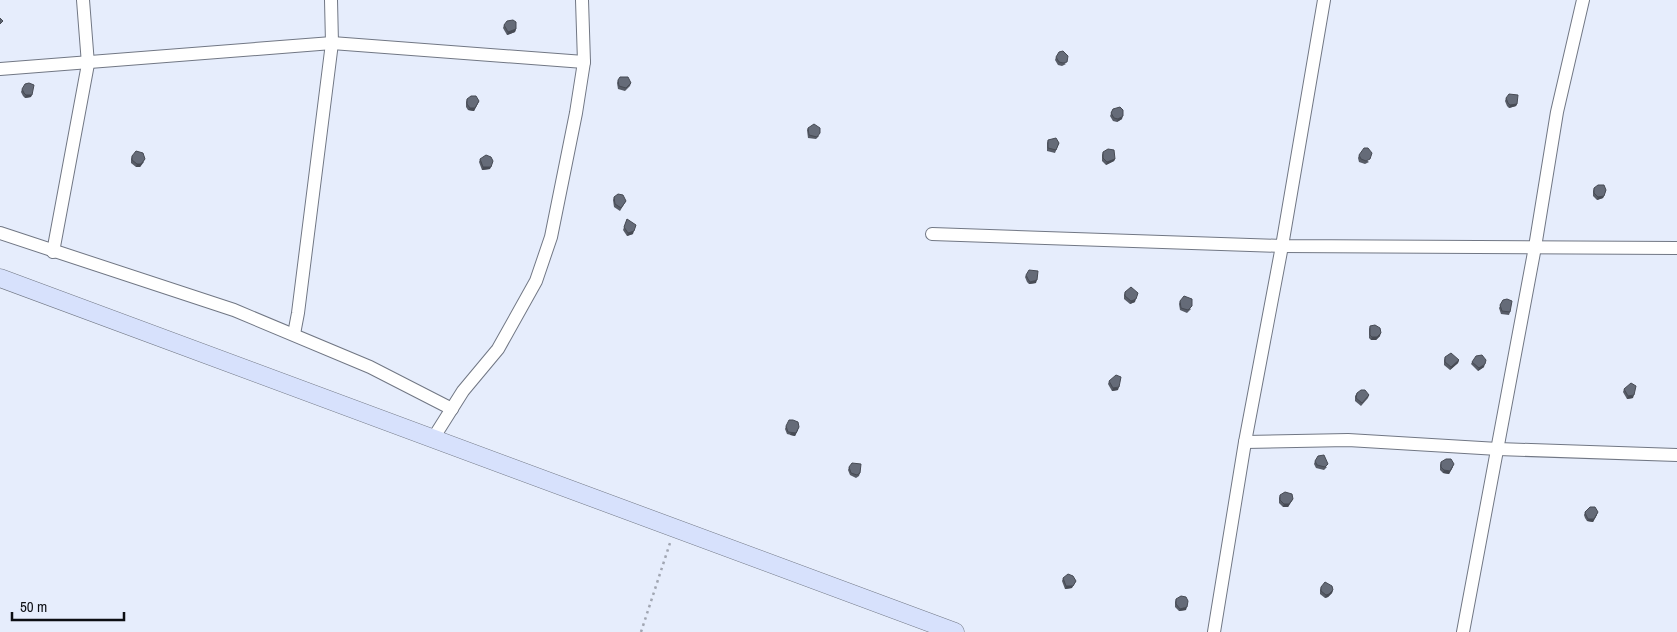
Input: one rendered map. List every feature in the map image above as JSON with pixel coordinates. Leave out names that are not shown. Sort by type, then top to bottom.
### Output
[{"type":"street","points":[[53,252],[58,234],[88,64],[83,0]]},
{"type":"street","points":[[294,334],[332,43],[331,0]]},
{"type":"street","points":[[434,437],[463,391],[498,349],[536,281],[551,237],[576,113],[584,62],[582,0]]},
{"type":"street","points":[[1214,632],[1245,442],[1282,246],[1324,0]]},
{"type":"street","points":[[1463,632],[1535,247],[1557,112],[1583,0]]},
{"type":"street","points":[[0,69],[88,64],[332,43],[584,62]]},
{"type":"street","points":[[0,233],[234,310],[370,367],[452,409]]},
{"type":"street","points":[[932,234],[1282,246],[1677,248]]},
{"type":"street","points":[[0,278],[434,437],[954,632]]},
{"type":"street","points":[[1245,442],[1348,440],[1498,449],[1677,455]]},
{"type":"path","points":[[641,632],[675,528]]},
{"type":"building","points":[[513,20],[516,22],[516,29],[508,32],[504,25],[507,21]]},
{"type":"building","points":[[1063,51],[1068,56],[1067,62],[1063,63],[1059,62],[1056,57],[1059,52]]},
{"type":"building","points":[[620,77],[628,77],[631,83],[626,88],[619,86],[618,80]]},
{"type":"building","points":[[25,84],[34,85],[32,95],[26,95],[22,89]]},
{"type":"building","points":[[1509,94],[1518,95],[1517,104],[1510,105],[1508,103],[1506,98]]},
{"type":"building","points":[[471,96],[476,96],[479,101],[475,108],[470,108],[467,104],[467,99]]},
{"type":"building","points":[[1120,107],[1123,110],[1123,116],[1118,119],[1114,118],[1111,113],[1113,109]]},
{"type":"building","points":[[814,124],[820,128],[820,133],[817,137],[809,135],[808,128]]},
{"type":"building","points":[[1056,138],[1059,143],[1056,150],[1048,148],[1048,140]]},
{"type":"building","points":[[1364,148],[1368,148],[1372,153],[1370,159],[1366,161],[1361,159],[1359,155]]},
{"type":"building","points":[[1108,149],[1114,150],[1115,159],[1107,162],[1103,158],[1103,152]]},
{"type":"building","points":[[136,151],[143,153],[145,159],[141,164],[137,164],[132,160],[132,156]]},
{"type":"building","points":[[486,155],[491,157],[493,161],[491,167],[483,167],[480,159]]},
{"type":"building","points":[[1598,185],[1604,185],[1606,190],[1604,196],[1598,197],[1594,193],[1594,188]]},
{"type":"building","points":[[618,194],[623,195],[626,201],[621,208],[615,204],[614,197]]},
{"type":"building","points":[[627,219],[636,225],[634,231],[628,233],[624,227]]},
{"type":"building","points":[[1029,270],[1038,271],[1037,280],[1030,282],[1026,275]]},
{"type":"building","points":[[1131,287],[1138,293],[1136,299],[1131,301],[1125,296],[1125,292]]},
{"type":"building","points":[[1184,296],[1192,299],[1192,306],[1188,310],[1181,308],[1180,301]]},
{"type":"building","points":[[1503,300],[1512,301],[1510,312],[1502,311],[1500,305]]},
{"type":"building","points":[[1375,325],[1380,328],[1381,333],[1377,337],[1372,337],[1370,335],[1370,326]]},
{"type":"building","points":[[1451,353],[1459,360],[1451,367],[1445,362],[1445,357]]},
{"type":"building","points":[[1482,355],[1486,360],[1485,364],[1479,368],[1472,362],[1476,356]]},
{"type":"building","points":[[1116,375],[1121,377],[1119,387],[1113,388],[1109,381]]},
{"type":"building","points":[[1631,383],[1636,386],[1634,395],[1628,396],[1624,389]]},
{"type":"building","points":[[1365,390],[1369,395],[1362,403],[1356,398],[1357,393]]},
{"type":"building","points":[[789,420],[798,422],[799,427],[796,433],[788,432],[786,426]]},
{"type":"building","points":[[1324,455],[1328,464],[1325,467],[1317,465],[1315,461],[1318,456]]},
{"type":"building","points":[[1451,459],[1454,464],[1450,471],[1444,470],[1441,467],[1441,462]]},
{"type":"building","points":[[852,463],[861,464],[860,473],[857,475],[851,473],[849,467]]},
{"type":"building","points":[[1285,492],[1292,494],[1293,499],[1289,504],[1284,504],[1280,500],[1280,495]]},
{"type":"building","points":[[1590,507],[1595,507],[1598,512],[1594,519],[1588,519],[1585,512]]},
{"type":"building","points":[[1068,574],[1073,576],[1076,581],[1073,586],[1066,586],[1063,578]]},
{"type":"building","points":[[1325,582],[1332,586],[1333,590],[1326,595],[1321,591],[1321,587]]},
{"type":"building","points":[[1181,596],[1186,597],[1188,601],[1187,607],[1180,609],[1176,604],[1176,599]]}]
